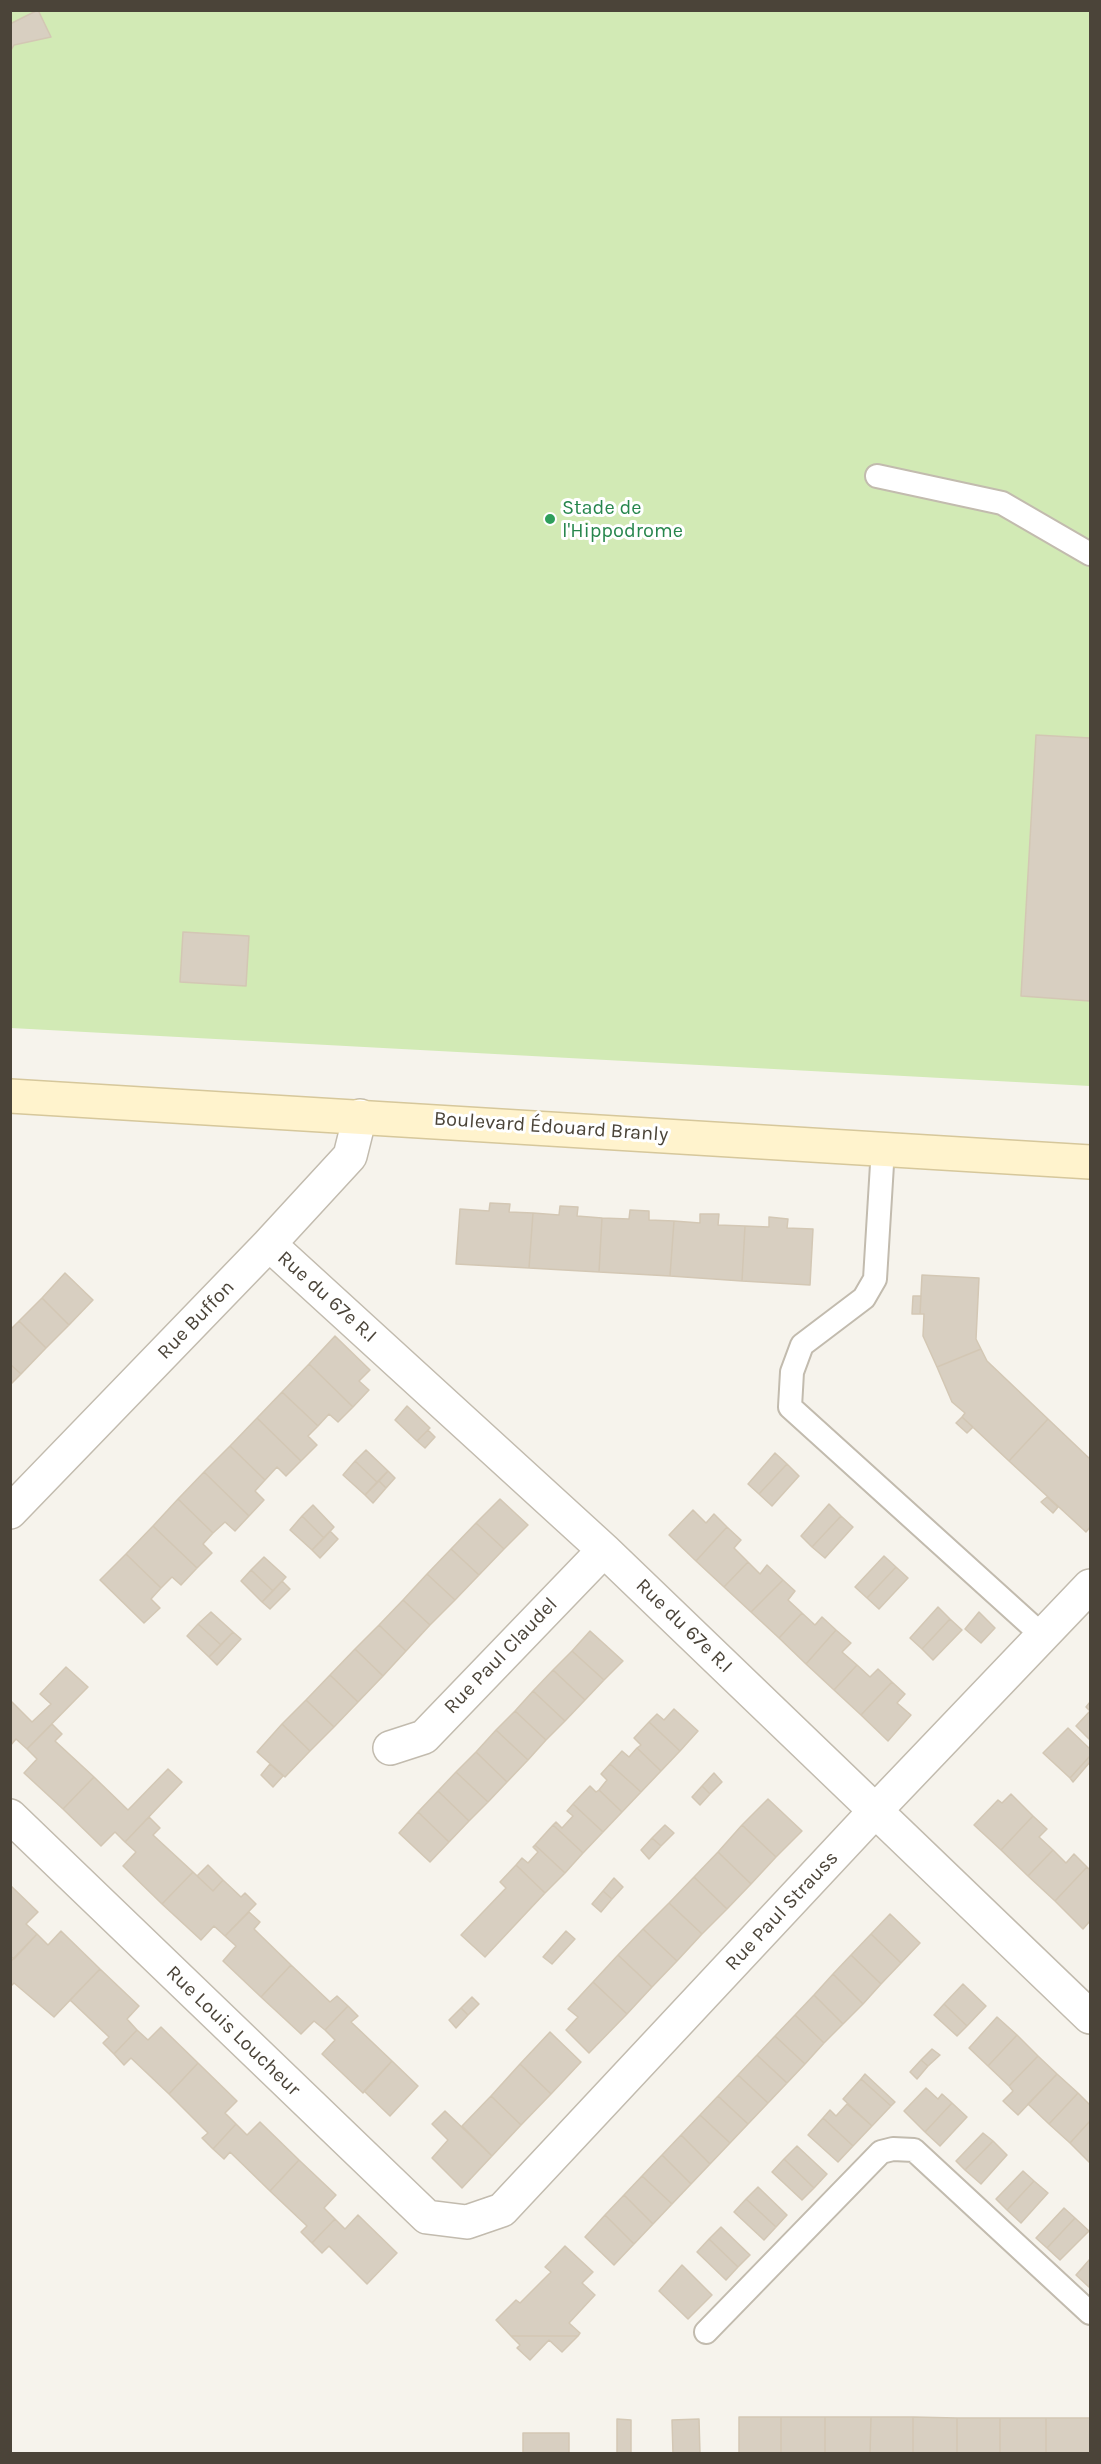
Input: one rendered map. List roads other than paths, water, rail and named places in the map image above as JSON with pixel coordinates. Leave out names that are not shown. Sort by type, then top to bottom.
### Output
[{"type":"street","name":"Boulevard Édouard Branly","points":[[10,1095],[1090,1162]]},
{"type":"street","name":"Rue Buffon","points":[[10,1512],[269,1244],[350,1156],[360,1116]]},
{"type":"street","name":"Rue du 67e R.I","points":[[269,1244],[604,1550],[1090,2017]]},
{"type":"street","name":"Rue Paul Claudel","points":[[390,1748],[424,1737],[604,1550]]},
{"type":"street","name":"Rue Paul Strauss","points":[[467,2222],[502,2210],[876,1810],[1090,1587]]},
{"type":"street","name":"Rue Louis Loucheur","points":[[10,1816],[427,2217],[467,2222]]},
{"type":"lane","points":[[877,476],[1002,504],[1090,554]]},
{"type":"lane","points":[[883,1148],[875,1279],[864,1298],[802,1345],[792,1372],[790,1407],[1043,1636]]},
{"type":"lane","points":[[706,2332],[881,2152],[893,2149],[914,2150],[1090,2313]]},
{"type":"place","name":"Stade de l'Hippodrome","points":[[550,519]]}]
